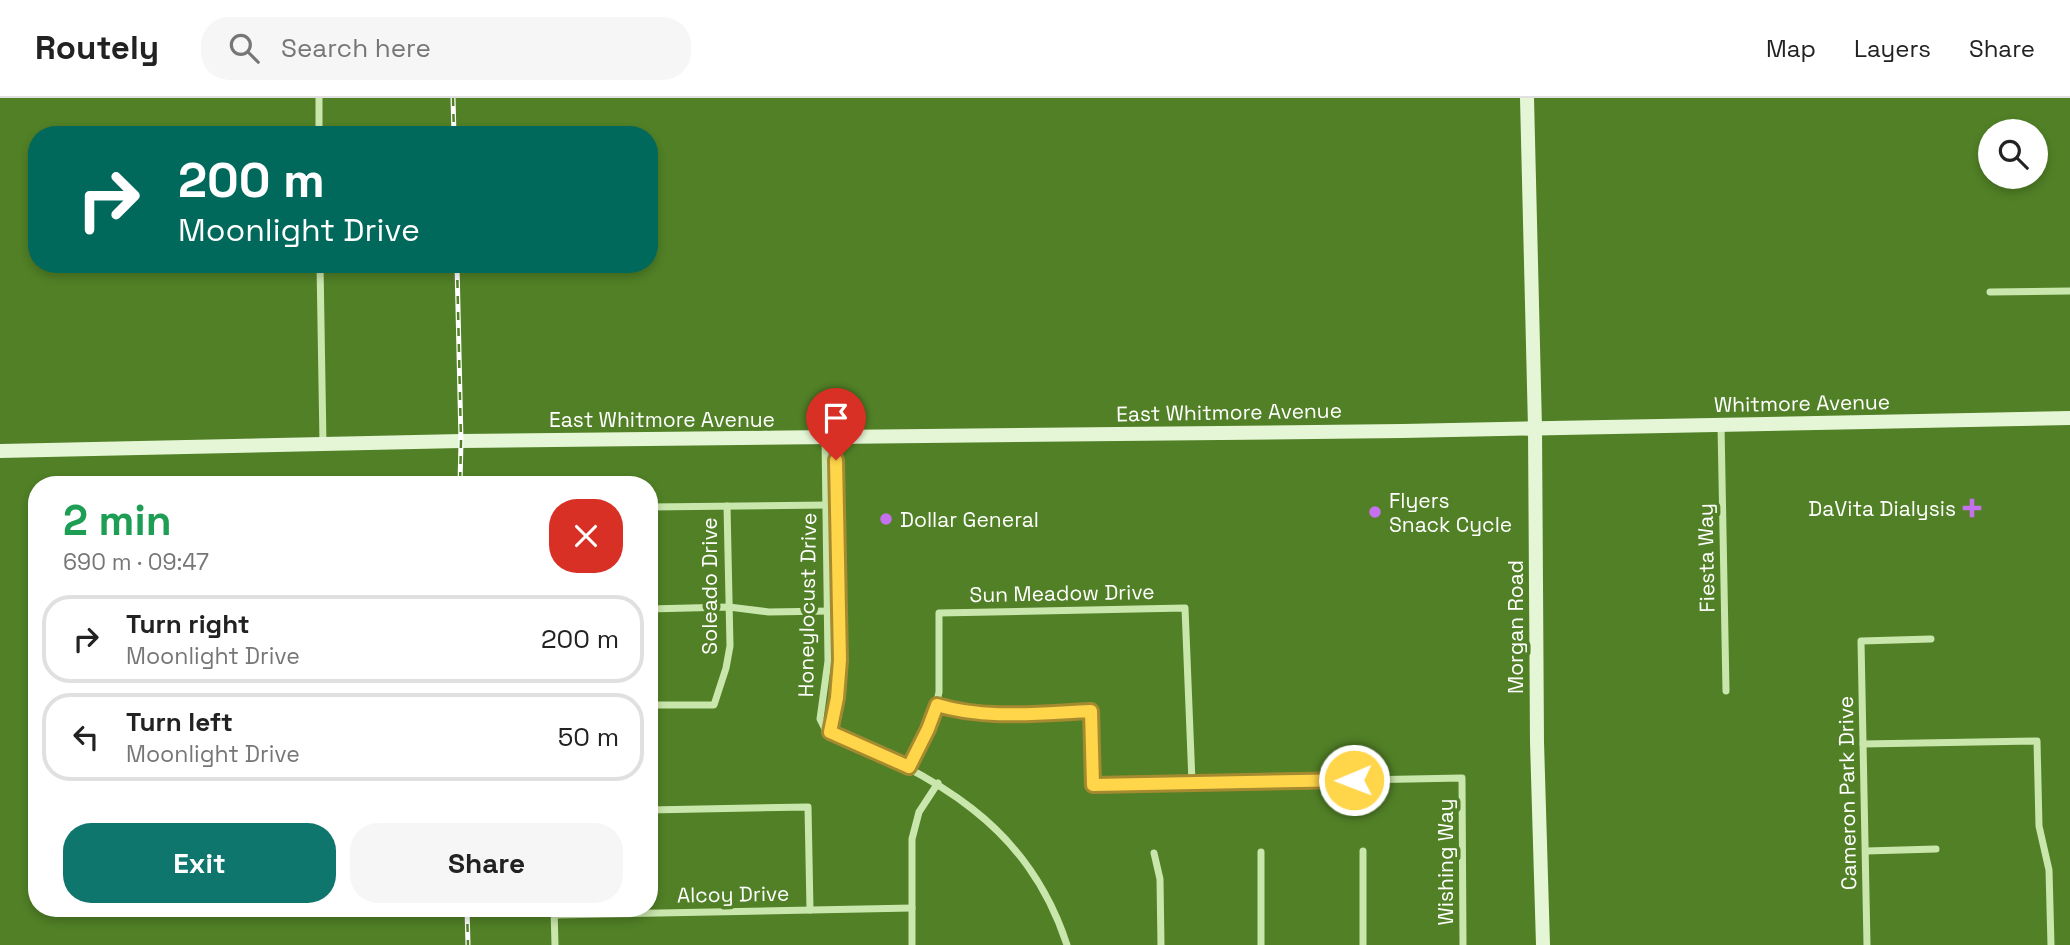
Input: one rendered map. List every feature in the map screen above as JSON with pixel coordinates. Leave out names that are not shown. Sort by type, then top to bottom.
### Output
[{"type":"main road","name":"Morgan Road","points":[[1527,98],[1535,428],[1537,743],[1542,945]]},
{"type":"main road","name":"Whitmore Avenue","points":[[1535,428],[2070,418]]},
{"type":"main road","name":"East Whitmore Avenue","points":[[0,451],[461,441],[1535,428]]},
{"type":"street","points":[[318,98],[319,126]]},
{"type":"street","points":[[320,273],[323,445]]},
{"type":"street","points":[[1990,292],[2070,291]]},
{"type":"street","name":"Fiesta Way","points":[[1721,425],[1726,691]]},
{"type":"street","name":"Honeylocust Drive","points":[[827,730],[837,698],[840,660],[837,505],[831,438]]},
{"type":"street","name":"Honeylocust Drive","points":[[827,730],[820,719],[827,682],[826,505],[831,438]]},
{"type":"street","points":[[658,507],[837,505]]},
{"type":"street","name":"Soleado Drive","points":[[658,705],[713,705],[726,668],[730,646],[727,506]]},
{"type":"street","points":[[658,608],[729,607],[769,612],[839,611]]},
{"type":"street","name":"Sun Meadow Drive","points":[[937,705],[941,682],[939,613],[1185,608],[1192,782]]},
{"type":"street","name":"Cameron Park Drive","points":[[1867,945],[1861,641],[1931,639]]},
{"type":"street","points":[[909,767],[937,705],[960,712],[981,714],[1091,711],[1093,785],[1192,782]]},
{"type":"street","points":[[827,730],[909,767],[938,783],[980,814],[1017,853],[1048,899],[1067,945]]},
{"type":"street","points":[[1863,744],[2037,741],[2039,826],[2049,870],[2051,945]]},
{"type":"street","name":"Wishing Way","points":[[1192,782],[1462,778],[1463,945]]},
{"type":"street","points":[[912,945],[911,852],[914,829],[919,812],[938,783]]},
{"type":"street","points":[[658,810],[808,807],[810,910]]},
{"type":"street","points":[[1866,851],[1936,849]]},
{"type":"street","points":[[1363,851],[1363,945]]},
{"type":"street","points":[[1261,852],[1261,945]]},
{"type":"street","points":[[1154,853],[1160,879],[1161,945]]},
{"type":"street","name":"Alcoy Drive","points":[[658,911],[912,908]]},
{"type":"street","points":[[554,917],[555,945]]},
{"type":"railway","points":[[453,98],[454,126]]},
{"type":"railway","points":[[457,273],[460,476]]},
{"type":"railway","points":[[467,917],[468,945]]},
{"type":"place","name":"DaVita Dialysis","points":[[1972,508]]},
{"type":"place","name":"Flyers Snack Cycle","points":[[1375,512]]},
{"type":"place","name":"Dollar General","points":[[886,519]]},
{"type":"route","points":[[836,460],[840,660],[837,698],[830,732],[909,767],[937,705],[960,712],[981,714],[1091,711],[1093,785],[1354,780]]}]
